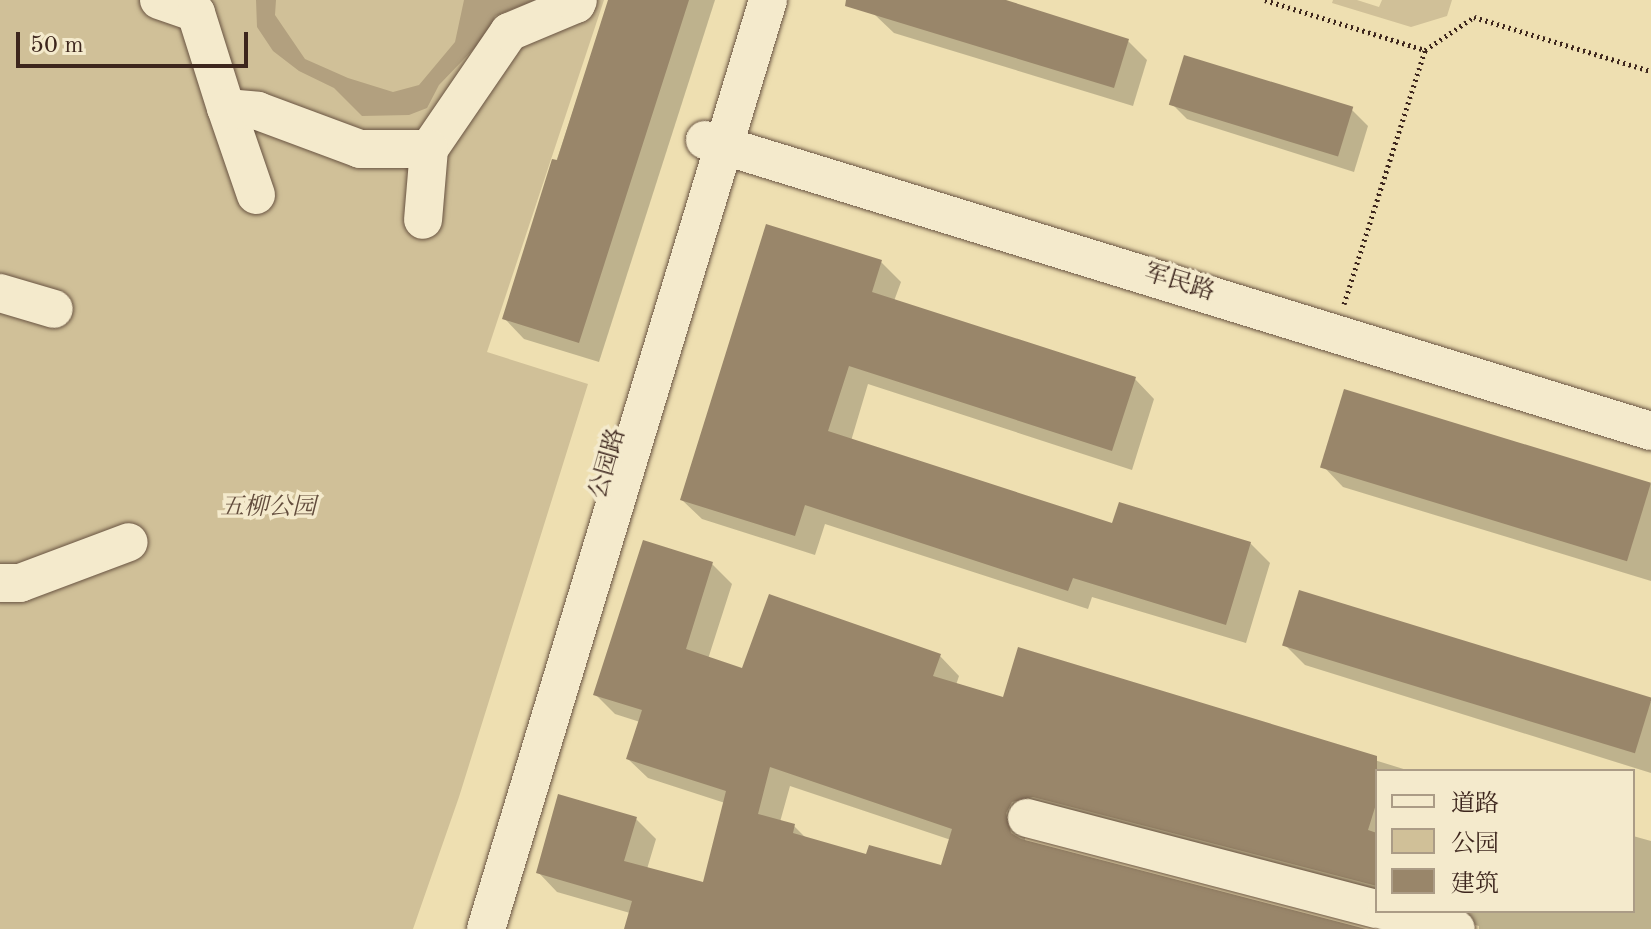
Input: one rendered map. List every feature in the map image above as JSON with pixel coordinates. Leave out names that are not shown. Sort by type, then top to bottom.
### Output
[{"type":"street","points":[[159,0],[196,13],[256,195]]},
{"type":"street","points":[[423,220],[429,149],[509,32],[576,4],[578,0]]},
{"type":"street","name":"公园路","points":[[471,929],[714,143],[750,0]]},
{"type":"street","points":[[486,929],[714,143],[768,0]]},
{"type":"street","points":[[226,108],[258,111],[360,149],[429,149]]},
{"type":"street","name":"军民路","points":[[714,143],[1651,431]]},
{"type":"street","points":[[0,293],[54,309]]},
{"type":"street","points":[[0,583],[20,583],[129,542]]},
{"type":"street","points":[[1027,818],[1375,908]]},
{"type":"street","points":[[1394,913],[1456,929]]},
{"type":"path","points":[[1265,0],[1425,50]]},
{"type":"path","points":[[1335,332],[1425,50],[1474,17],[1651,71]]},
{"type":"green space","name":"五柳公园","points":[[0,0],[604,0],[487,352],[588,384],[459,797],[413,929],[0,929]]},
{"type":"green space","points":[[1333,0],[1357,0],[1379,7],[1382,0],[1452,0],[1447,16],[1411,27],[1332,3]]},
{"type":"shaded area","points":[[256,0],[276,0],[275,15],[305,59],[348,78],[393,92],[419,85],[455,42],[464,0],[535,0],[495,16],[488,34],[439,85],[427,108],[409,115],[362,116],[334,88],[299,71],[273,51],[257,27]]},
{"type":"building","points":[[608,0],[689,0],[579,343],[502,319],[552,159],[557,160]]},
{"type":"building","points":[[846,0],[1006,0],[1129,39],[1114,88],[845,6]]},
{"type":"building","points":[[1184,55],[1353,107],[1338,156],[1169,105]]},
{"type":"building","points":[[766,224],[882,260],[872,292],[1136,377],[1112,451],[849,366],[828,431],[1112,523],[1119,502],[1251,542],[1226,625],[1073,578],[1068,591],[805,505],[795,536],[680,500]]},
{"type":"building","points":[[1344,389],[1651,483],[1627,561],[1320,467]]},
{"type":"building","points":[[643,540],[713,562],[686,649],[742,668],[769,594],[941,654],[933,676],[1003,697],[1018,647],[1377,756],[1375,807],[1368,830],[1375,832],[1375,885],[1033,797],[1012,802],[1006,813],[1011,833],[1021,839],[1366,929],[624,929],[632,901],[536,873],[558,794],[637,817],[624,861],[703,882],[726,791],[626,759],[642,710],[593,695]],"holes":[[[770,767],[952,829],[941,865],[869,845],[866,854],[793,833],[795,824],[758,814]]]},
{"type":"building","points":[[1299,590],[1651,698],[1635,753],[1282,645]]}]
